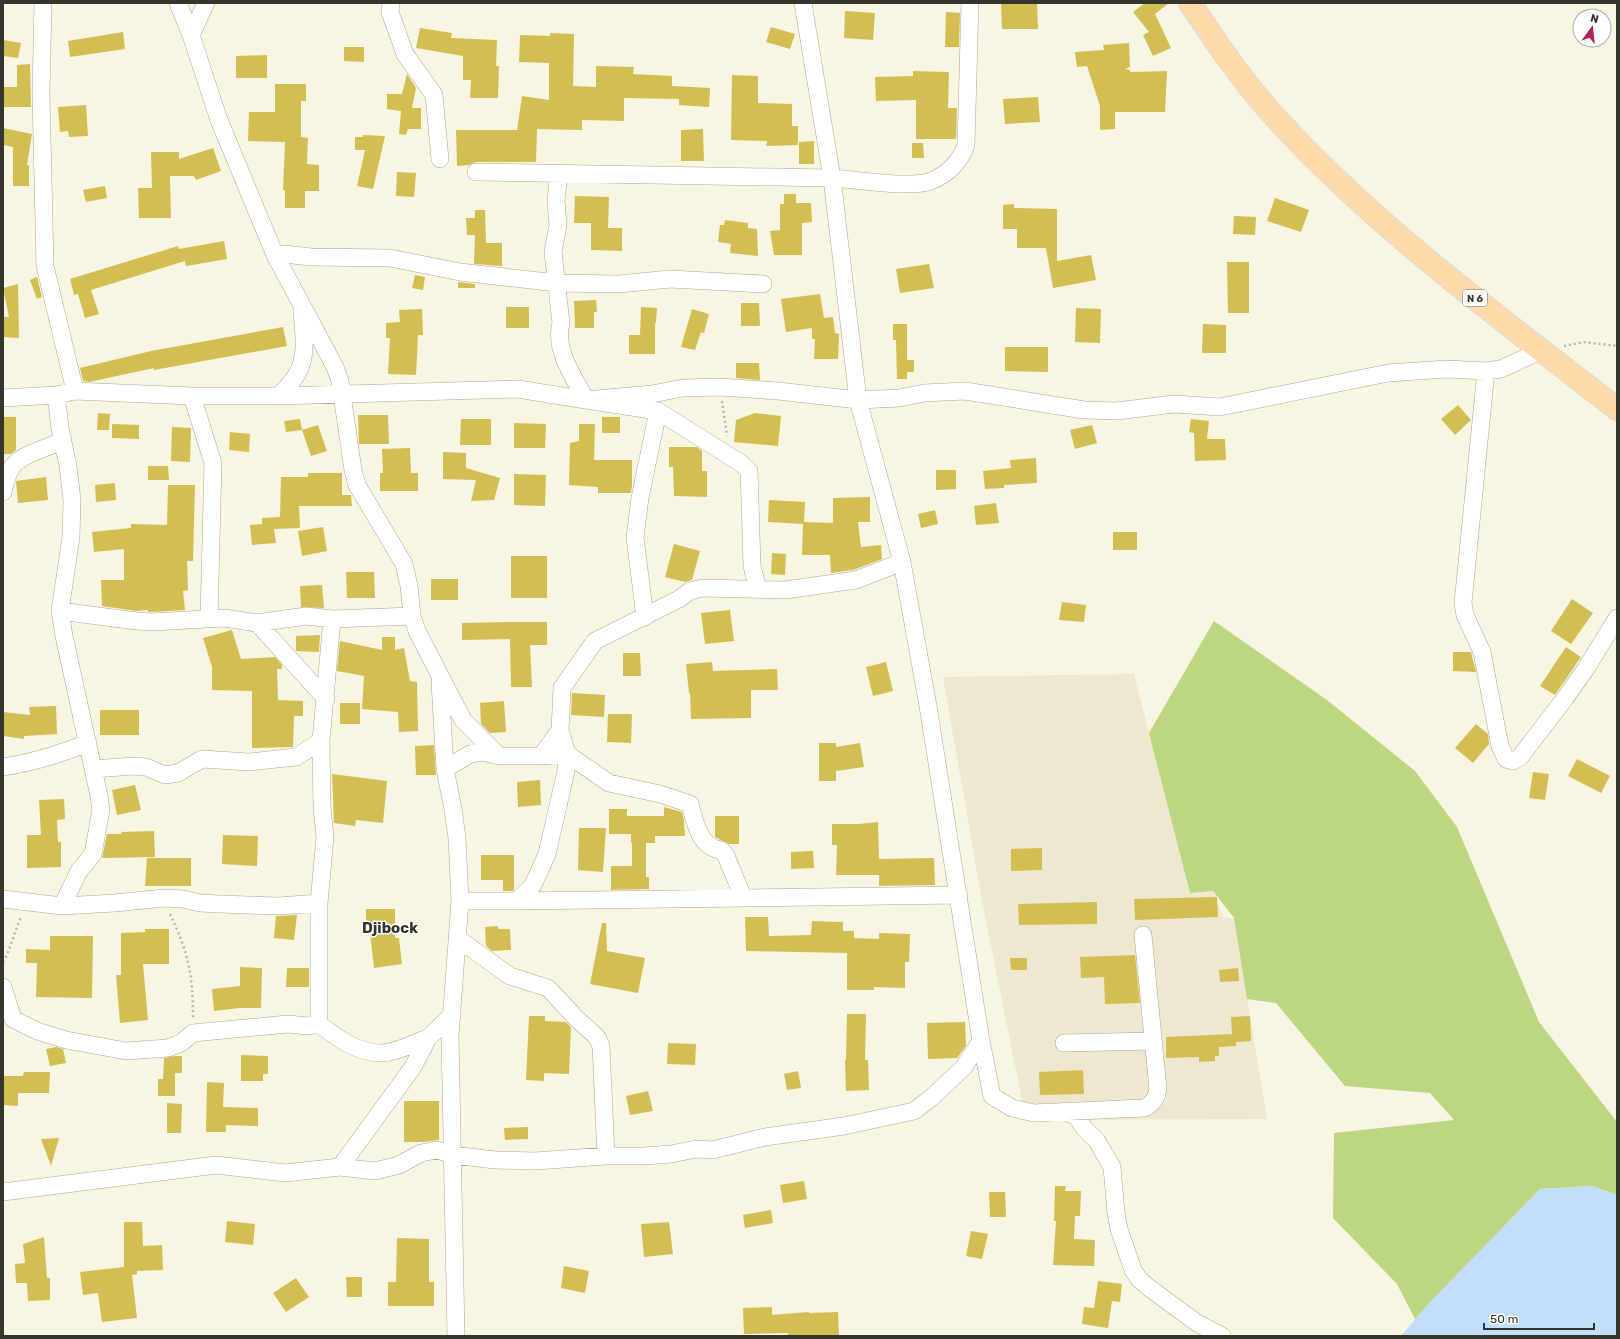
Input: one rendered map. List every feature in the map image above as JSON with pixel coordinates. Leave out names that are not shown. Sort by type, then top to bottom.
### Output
[{"type":"main road","name":"N 6","points":[[1190,3],[1240,74],[1275,116],[1338,180],[1405,242],[1617,409]]},
{"type":"street","points":[[43,3],[41,94],[45,266],[75,391]]},
{"type":"street","points":[[178,3],[191,35],[219,120],[275,255],[336,367],[342,395],[353,470],[357,485],[404,564],[409,586],[412,616],[417,631],[463,720],[499,756]]},
{"type":"street","points":[[191,35],[206,3]]},
{"type":"street","points":[[391,3],[390,12],[405,54],[434,95],[440,159]]},
{"type":"street","points":[[802,3],[832,178],[858,400],[902,562],[928,706],[981,1041],[992,1096],[1012,1108],[1034,1113],[1144,1108],[1151,1105],[1156,1098],[1158,1089],[1143,935]]},
{"type":"street","points":[[476,172],[832,178],[914,184],[932,180],[954,167],[963,155],[966,146],[970,3]]},
{"type":"street","points":[[559,174],[556,200],[558,225],[553,252],[561,323],[559,332],[563,356],[586,400]]},
{"type":"street","points":[[275,255],[284,254],[311,257],[390,258],[460,272],[557,283],[619,284],[670,279],[763,284]]},
{"type":"street","points":[[278,396],[298,373],[302,364],[304,352],[302,306]]},
{"type":"street","points":[[586,400],[652,394],[683,388],[720,387],[778,391],[858,400],[900,398],[924,393],[965,391],[1084,410],[1117,411],[1174,404],[1220,408],[1388,373],[1447,369],[1486,371],[1500,369],[1542,350]]},
{"type":"street","points":[[1486,371],[1463,603],[1465,615],[1482,652],[1500,746],[1506,759],[1513,761],[1520,757],[1575,685],[1617,618]]},
{"type":"street","points":[[3,398],[56,395],[75,391],[192,396],[278,396],[518,389],[658,411],[742,464],[749,471],[752,566],[758,589]]},
{"type":"street","points":[[56,395],[72,500],[71,537],[60,612],[101,810],[93,854],[78,871],[62,906]]},
{"type":"street","points":[[192,396],[213,462],[208,618]]},
{"type":"street","points":[[645,616],[635,537],[640,498],[658,411]]},
{"type":"street","points":[[3,492],[6,479],[13,465],[21,459],[63,441]]},
{"type":"street","points":[[517,901],[533,885],[547,854],[566,771],[567,754],[560,730],[562,688],[595,641],[690,591],[703,588],[785,590],[856,580],[902,562]]},
{"type":"street","points":[[60,612],[152,622],[229,618],[257,623],[306,616],[332,619],[412,616]]},
{"type":"street","points":[[319,1024],[319,903],[325,837],[322,808],[322,741],[332,619]]},
{"type":"street","points":[[257,623],[326,699]]},
{"type":"street","points":[[440,677],[445,769],[456,830],[460,900],[450,1036],[456,1336]]},
{"type":"street","points":[[541,756],[560,730]]},
{"type":"street","points":[[93,769],[134,766],[146,767],[165,775],[178,773],[202,759],[249,762],[296,757],[322,741]]},
{"type":"street","points":[[3,767],[22,765],[47,758],[88,743]]},
{"type":"street","points":[[445,769],[470,754],[483,752],[499,756],[541,756],[567,754],[609,783],[660,794],[690,804],[704,842],[712,849],[721,850],[726,856],[743,898]]},
{"type":"street","points":[[460,900],[517,901],[959,895]]},
{"type":"street","points":[[3,899],[62,906],[164,898],[183,899],[200,903],[279,906],[319,903]]},
{"type":"street","points":[[457,938],[510,976],[548,988],[577,1019],[597,1037],[601,1046],[606,1156]]},
{"type":"street","points":[[3,987],[13,1019],[37,1031],[66,1040],[126,1051],[168,1048],[181,1043],[193,1033],[288,1024],[307,1026],[319,1024],[338,1039],[369,1052],[384,1053],[428,1038]]},
{"type":"street","points":[[340,1166],[413,1067],[428,1038],[452,1014]]},
{"type":"street","points":[[3,1192],[216,1165],[285,1173],[340,1166],[375,1171],[398,1165],[421,1153],[437,1150],[453,1155],[495,1160],[535,1162],[606,1156],[671,1154],[696,1149],[713,1150],[766,1137],[844,1126],[914,1111],[931,1098],[963,1068],[981,1041]]},
{"type":"street","points":[[1064,1043],[1153,1041]]},
{"type":"street","points":[[1064,1111],[1077,1118],[1084,1128],[1097,1140],[1112,1167],[1118,1224],[1133,1270],[1143,1283],[1197,1323],[1222,1336]]},
{"type":"path","points":[[1542,350],[1584,342],[1617,346]]},
{"type":"path","points":[[720,387],[728,441],[726,455]]},
{"type":"path","points":[[164,898],[184,945],[190,966],[193,986],[193,1033]]},
{"type":"path","points":[[3,962],[8,955],[27,901]]},
{"type":"shaded area","points":[[1134,674],[1190,893],[1213,891],[1223,917],[1234,919],[1267,1119],[1026,1120],[982,901],[943,677]]},
{"type":"green space","points":[[1214,621],[1327,700],[1415,771],[1457,827],[1539,1022],[1617,1122],[1617,1195],[1592,1186],[1540,1189],[1415,1319],[1397,1284],[1333,1218],[1334,1133],[1454,1120],[1430,1093],[1345,1086],[1276,1003],[1247,999],[1234,918],[1213,891],[1190,893],[1149,733]]},
{"type":"water","points":[[1592,1186],[1617,1195],[1617,1336],[1401,1336],[1429,1303],[1540,1189]]},
{"type":"building","points":[[1001,3],[1037,3],[1038,29],[1002,29]]},
{"type":"building","points":[[1145,3],[1169,3],[1155,14],[1171,48],[1153,56],[1143,35],[1149,32],[1133,12]]},
{"type":"building","points":[[845,11],[875,13],[873,40],[844,38]]},
{"type":"building","points":[[946,12],[960,13],[959,47],[945,47]]},
{"type":"building","points":[[771,27],[795,34],[790,49],[766,42]]},
{"type":"building","points":[[420,28],[452,33],[451,38],[497,40],[496,66],[499,66],[498,98],[470,98],[471,80],[463,80],[463,56],[416,48]]},
{"type":"building","points":[[123,32],[125,49],[70,57],[68,41]]},
{"type":"building","points":[[550,33],[574,34],[573,86],[596,87],[596,66],[634,67],[633,74],[672,76],[672,86],[710,88],[709,107],[679,105],[679,99],[624,98],[624,121],[582,120],[582,130],[537,129],[536,162],[476,162],[469,165],[457,166],[456,130],[517,130],[522,96],[549,100],[549,63],[519,62],[520,35],[550,36]]},
{"type":"building","points":[[3,40],[21,43],[18,58],[3,56]]},
{"type":"building","points":[[1129,43],[1130,67],[1125,69],[1130,70],[1130,72],[1167,71],[1165,112],[1115,112],[1115,129],[1100,130],[1100,106],[1087,66],[1077,67],[1075,52],[1104,50],[1103,45]]},
{"type":"building","points":[[344,47],[364,47],[364,62],[344,61]]},
{"type":"building","points":[[267,55],[267,78],[236,78],[236,56]]},
{"type":"building","points":[[30,64],[31,107],[3,107],[3,87],[17,87],[17,65]]},
{"type":"building","points":[[913,71],[949,72],[948,108],[957,108],[956,139],[916,139],[916,100],[876,101],[875,77],[913,76]]},
{"type":"building","points":[[407,74],[416,88],[412,108],[421,108],[421,129],[408,129],[406,135],[399,134],[401,111],[387,109],[387,94],[402,94]]},
{"type":"building","points":[[732,75],[758,76],[758,103],[792,104],[792,126],[798,126],[798,145],[766,146],[767,141],[731,140]]},
{"type":"building","points":[[275,84],[306,84],[306,101],[301,101],[301,137],[308,138],[307,164],[319,165],[319,191],[305,191],[305,208],[285,208],[285,190],[283,190],[285,142],[248,141],[249,112],[275,112]]},
{"type":"building","points":[[1038,97],[1040,122],[1005,124],[1003,99]]},
{"type":"building","points":[[86,105],[88,136],[69,137],[68,131],[60,132],[58,107]]},
{"type":"building","points":[[3,128],[32,134],[27,165],[29,165],[29,186],[13,186],[13,147],[3,145]]},
{"type":"building","points":[[703,129],[704,161],[681,161],[681,130]]},
{"type":"building","points":[[363,135],[385,136],[373,189],[357,186],[365,150],[355,150],[355,137],[363,137]]},
{"type":"building","points":[[814,141],[814,164],[799,164],[799,142]]},
{"type":"building","points":[[912,143],[923,143],[924,158],[912,158]]},
{"type":"building","points":[[213,148],[221,171],[196,180],[194,176],[170,176],[171,218],[139,218],[138,188],[152,188],[151,152],[179,152],[179,159]]},
{"type":"building","points":[[397,172],[416,173],[414,197],[396,196]]},
{"type":"building","points":[[105,186],[107,198],[86,202],[83,190]]},
{"type":"building","points":[[784,194],[796,194],[796,203],[811,203],[812,222],[802,223],[802,255],[774,255],[770,231],[780,230],[780,204],[784,204]]},
{"type":"building","points":[[575,196],[609,197],[608,228],[622,228],[622,251],[591,250],[591,223],[574,223]]},
{"type":"building","points":[[1275,198],[1309,210],[1301,232],[1267,221]]},
{"type":"building","points":[[1014,204],[1014,208],[1057,209],[1057,261],[1091,255],[1096,280],[1053,288],[1046,248],[1017,248],[1017,229],[1003,229],[1003,205]]},
{"type":"building","points":[[475,210],[485,210],[486,243],[502,243],[502,266],[474,264],[475,235],[467,235],[466,218],[475,218]]},
{"type":"building","points":[[1234,216],[1256,217],[1255,235],[1233,234]]},
{"type":"building","points":[[725,220],[748,223],[748,228],[757,229],[758,256],[730,253],[731,244],[718,242],[720,225],[724,225]]},
{"type":"building","points":[[224,241],[227,259],[186,266],[185,261],[91,290],[99,314],[85,318],[78,294],[74,295],[70,279],[178,246],[179,249]]},
{"type":"building","points":[[1227,262],[1249,262],[1249,313],[1228,313]]},
{"type":"building","points":[[929,264],[934,288],[900,293],[896,269]]},
{"type":"building","points":[[415,275],[425,277],[423,290],[412,288]]},
{"type":"building","points":[[37,277],[42,297],[37,299],[30,280]]},
{"type":"building","points":[[458,282],[475,284],[475,288],[458,288]]},
{"type":"building","points":[[18,284],[19,338],[3,337],[3,317],[9,317],[3,288]]},
{"type":"building","points":[[820,294],[824,318],[833,317],[835,333],[839,334],[838,359],[814,359],[815,339],[812,339],[812,328],[786,332],[781,299]]},
{"type":"building","points":[[596,300],[597,312],[594,312],[594,328],[575,328],[574,301]]},
{"type":"building","points":[[741,303],[759,303],[760,326],[741,326]]},
{"type":"building","points":[[506,307],[529,307],[529,328],[506,328]]},
{"type":"building","points":[[641,307],[657,308],[655,323],[655,354],[629,354],[629,335],[640,335]]},
{"type":"building","points":[[1076,308],[1101,309],[1100,343],[1075,342]]},
{"type":"building","points":[[422,309],[423,335],[418,335],[416,375],[388,374],[390,338],[386,338],[386,323],[400,322],[399,310]]},
{"type":"building","points":[[692,309],[709,314],[704,333],[701,332],[695,350],[681,347]]},
{"type":"building","points":[[893,324],[907,324],[907,360],[914,360],[914,372],[907,372],[907,379],[897,379],[896,340],[893,340]]},
{"type":"building","points":[[1203,324],[1226,325],[1226,353],[1202,353]]},
{"type":"building","points":[[283,327],[287,346],[154,370],[154,368],[89,382],[83,381],[80,368],[151,351]]},
{"type":"building","points":[[1005,347],[1048,347],[1048,372],[1005,371]]},
{"type":"building","points":[[736,363],[759,363],[760,380],[736,378]]},
{"type":"building","points":[[1458,405],[1471,420],[1455,435],[1441,419]]},
{"type":"building","points":[[98,413],[110,414],[109,430],[97,430]]},
{"type":"building","points":[[755,413],[781,416],[778,446],[734,442],[736,420]]},
{"type":"building","points":[[358,415],[388,415],[389,444],[359,444]]},
{"type":"building","points":[[3,417],[16,417],[16,450],[11,454],[3,454]]},
{"type":"building","points":[[602,417],[620,417],[620,433],[602,433]]},
{"type":"building","points":[[300,419],[302,430],[286,432],[284,421]]},
{"type":"building","points":[[461,419],[491,419],[491,445],[460,445]]},
{"type":"building","points":[[1191,419],[1209,421],[1207,439],[1225,439],[1226,460],[1195,461],[1194,433],[1189,432]]},
{"type":"building","points":[[514,423],[546,424],[545,448],[514,448]]},
{"type":"building","points":[[112,424],[139,425],[139,439],[112,438]]},
{"type":"building","points":[[579,424],[595,424],[594,460],[632,460],[631,493],[598,493],[598,487],[569,485],[570,443],[579,441]]},
{"type":"building","points":[[318,425],[327,451],[311,456],[302,430]]},
{"type":"building","points":[[1092,425],[1097,443],[1075,449],[1070,430]]},
{"type":"building","points":[[172,427],[191,428],[190,462],[171,461]]},
{"type":"building","points":[[230,432],[250,434],[249,452],[229,450]]},
{"type":"building","points":[[669,447],[697,447],[702,451],[702,471],[707,471],[707,497],[674,496],[673,467],[669,467]]},
{"type":"building","points":[[410,448],[411,473],[418,473],[418,491],[380,491],[380,473],[383,473],[382,449]]},
{"type":"building","points":[[443,452],[466,453],[466,468],[500,478],[494,500],[471,501],[476,480],[443,479]]},
{"type":"building","points":[[1036,458],[1037,483],[1004,485],[1004,488],[985,489],[983,471],[1011,468],[1010,460]]},
{"type":"building","points":[[148,466],[168,466],[169,480],[148,480]]},
{"type":"building","points":[[936,470],[956,470],[956,489],[936,490]]},
{"type":"building","points":[[308,473],[342,473],[342,495],[351,495],[352,506],[299,506],[300,528],[274,529],[276,543],[252,545],[250,525],[262,524],[262,518],[280,517],[281,477],[308,477]]},
{"type":"building","points":[[514,474],[546,475],[545,506],[514,505]]},
{"type":"building","points":[[46,477],[48,500],[18,503],[16,481]]},
{"type":"building","points":[[115,483],[116,500],[96,502],[95,485]]},
{"type":"building","points":[[168,485],[195,485],[193,561],[187,561],[188,590],[183,591],[185,610],[148,612],[148,610],[136,611],[102,606],[101,580],[124,580],[124,549],[94,552],[92,532],[131,528],[131,524],[167,525]]},
{"type":"building","points":[[870,497],[870,522],[858,522],[861,547],[881,545],[882,559],[853,570],[831,573],[830,555],[802,555],[803,524],[768,522],[769,500],[805,502],[804,522],[833,523],[833,498]]},
{"type":"building","points":[[996,503],[999,523],[976,525],[974,506]]},
{"type":"building","points":[[935,510],[938,524],[921,528],[918,514]]},
{"type":"building","points":[[323,527],[327,551],[302,556],[298,531]]},
{"type":"building","points":[[1113,532],[1137,532],[1137,550],[1113,550]]},
{"type":"building","points":[[674,544],[700,551],[692,580],[685,582],[665,577]]},
{"type":"building","points":[[772,553],[786,554],[785,575],[771,574]]},
{"type":"building","points":[[511,556],[547,556],[547,598],[511,598]]},
{"type":"building","points":[[346,572],[374,572],[375,598],[347,598]]},
{"type":"building","points":[[431,579],[458,579],[458,600],[431,600]]},
{"type":"building","points":[[322,585],[324,608],[301,607],[300,586]]},
{"type":"building","points":[[1572,599],[1593,613],[1571,644],[1551,631]]},
{"type":"building","points":[[1062,602],[1086,605],[1084,622],[1059,620]]},
{"type":"building","points":[[730,610],[734,641],[705,644],[701,613]]},
{"type":"building","points":[[547,622],[547,645],[530,645],[532,687],[511,687],[510,639],[462,640],[462,623]]},
{"type":"building","points":[[232,630],[241,659],[275,657],[282,665],[282,669],[277,669],[278,700],[303,701],[303,716],[294,716],[293,747],[252,748],[252,691],[212,690],[212,667],[203,638]]},
{"type":"building","points":[[320,635],[319,652],[296,651],[296,636]]},
{"type":"building","points":[[382,637],[395,637],[395,650],[404,648],[410,681],[417,682],[418,731],[399,732],[398,712],[362,709],[364,676],[337,671],[340,641],[382,650]]},
{"type":"building","points":[[1566,647],[1581,657],[1555,695],[1540,686]]},
{"type":"building","points":[[1453,652],[1471,652],[1476,672],[1453,671]]},
{"type":"building","points":[[623,653],[640,653],[641,676],[623,676]]},
{"type":"building","points":[[712,662],[713,671],[777,669],[778,690],[751,690],[751,718],[691,719],[690,693],[686,664]]},
{"type":"building","points":[[886,662],[893,691],[873,696],[866,667]]},
{"type":"building","points":[[572,693],[605,695],[604,717],[571,715]]},
{"type":"building","points":[[504,701],[506,732],[490,733],[481,724],[480,703]]},
{"type":"building","points":[[340,703],[360,703],[360,724],[340,724]]},
{"type":"building","points":[[56,706],[57,734],[24,736],[24,739],[3,736],[3,712],[30,715],[29,707]]},
{"type":"building","points":[[100,710],[139,710],[139,735],[100,735]]},
{"type":"building","points":[[608,714],[632,714],[631,743],[607,742]]},
{"type":"building","points":[[1476,724],[1488,734],[1489,744],[1473,763],[1455,748]]},
{"type":"building","points":[[819,743],[836,743],[836,747],[860,743],[864,767],[836,771],[836,781],[819,781]]},
{"type":"building","points":[[434,745],[436,775],[416,775],[415,746]]},
{"type":"building","points":[[1577,759],[1610,776],[1601,793],[1568,776]]},
{"type":"building","points":[[1533,772],[1549,774],[1545,800],[1529,798]]},
{"type":"building","points":[[332,774],[387,781],[383,823],[356,820],[355,826],[334,823]]},
{"type":"building","points":[[540,780],[541,805],[518,807],[517,782]]},
{"type":"building","points":[[135,785],[141,810],[117,815],[112,790]]},
{"type":"building","points":[[64,799],[65,819],[57,820],[58,842],[61,842],[61,867],[27,868],[27,835],[41,835],[39,800]]},
{"type":"building","points":[[664,807],[682,812],[685,836],[655,836],[655,843],[646,843],[646,877],[649,877],[649,889],[611,890],[611,866],[632,866],[632,843],[631,834],[609,834],[609,809],[627,809],[627,816],[664,816]]},
{"type":"building","points":[[715,816],[739,816],[739,844],[729,844],[715,837]]},
{"type":"building","points":[[878,822],[879,859],[934,858],[935,885],[879,886],[879,875],[836,875],[837,845],[832,845],[832,824]]},
{"type":"building","points":[[579,828],[606,828],[603,872],[578,870]]},
{"type":"building","points":[[154,831],[155,857],[102,858],[107,834]]},
{"type":"building","points":[[223,835],[258,836],[257,866],[222,864]]},
{"type":"building","points":[[1042,848],[1042,870],[1011,871],[1011,849]]},
{"type":"building","points":[[813,851],[814,868],[791,869],[791,852]]},
{"type":"building","points":[[481,855],[514,855],[513,891],[503,891],[503,880],[481,880]]},
{"type":"building","points":[[147,858],[191,858],[191,886],[145,886]]},
{"type":"building","points":[[1217,897],[1218,917],[1135,920],[1134,899]]},
{"type":"building","points":[[1097,902],[1097,924],[1019,925],[1018,904]]},
{"type":"building","points":[[366,909],[395,909],[395,938],[399,938],[402,964],[374,968],[369,923],[366,923]]},
{"type":"building","points":[[297,915],[294,940],[274,938],[276,916]]},
{"type":"building","points":[[745,917],[768,917],[769,936],[811,935],[812,921],[843,922],[843,931],[854,931],[854,938],[879,939],[879,933],[910,934],[909,962],[905,962],[905,988],[874,987],[874,990],[847,990],[847,953],[746,951]]},
{"type":"building","points":[[602,923],[606,923],[607,951],[645,958],[638,993],[590,984]]},
{"type":"building","points":[[498,926],[498,929],[510,929],[511,950],[492,951],[486,946],[485,927]]},
{"type":"building","points":[[145,929],[169,929],[169,964],[143,964],[148,1020],[120,1023],[116,975],[121,975],[121,933],[145,932]]},
{"type":"building","points":[[50,936],[93,936],[92,998],[36,997],[37,963],[26,963],[26,949],[50,950]]},
{"type":"building","points":[[1135,955],[1140,1003],[1105,1004],[1104,977],[1081,978],[1080,957]]},
{"type":"building","points":[[1010,958],[1027,958],[1027,970],[1011,970]]},
{"type":"building","points":[[240,967],[262,968],[261,1008],[239,1008],[214,1011],[212,989],[240,986]]},
{"type":"building","points":[[287,968],[309,968],[309,987],[286,987]]},
{"type":"building","points":[[1238,968],[1239,981],[1220,982],[1219,970]]},
{"type":"building","points":[[847,1014],[866,1014],[865,1060],[868,1060],[869,1090],[846,1091],[845,1060]]},
{"type":"building","points":[[529,1016],[545,1016],[545,1021],[566,1022],[571,1027],[569,1074],[544,1073],[544,1081],[526,1080]]},
{"type":"building","points":[[1250,1016],[1251,1041],[1236,1042],[1236,1046],[1219,1047],[1219,1056],[1215,1056],[1215,1061],[1199,1062],[1199,1057],[1166,1058],[1166,1037],[1232,1034],[1231,1017]]},
{"type":"building","points":[[965,1022],[966,1046],[957,1058],[928,1059],[927,1023]]},
{"type":"building","points":[[668,1043],[696,1044],[695,1065],[667,1064]]},
{"type":"building","points":[[56,1047],[63,1049],[66,1063],[50,1066],[46,1049]]},
{"type":"building","points":[[241,1055],[268,1056],[268,1074],[263,1074],[263,1081],[241,1081]]},
{"type":"building","points":[[182,1056],[182,1073],[175,1073],[175,1096],[158,1096],[158,1079],[163,1079],[164,1058]]},
{"type":"building","points":[[1083,1070],[1084,1094],[1040,1095],[1039,1072]]},
{"type":"building","points":[[798,1071],[801,1088],[787,1090],[784,1074]]},
{"type":"building","points":[[24,1072],[50,1072],[49,1093],[18,1093],[18,1106],[3,1105],[3,1076],[23,1076]]},
{"type":"building","points":[[207,1082],[224,1083],[223,1107],[258,1108],[258,1126],[226,1125],[226,1132],[206,1132]]},
{"type":"building","points":[[648,1091],[653,1111],[630,1115],[626,1096]]},
{"type":"building","points":[[404,1101],[439,1101],[439,1140],[404,1142]]},
{"type":"building","points":[[167,1103],[182,1104],[181,1133],[167,1133]]},
{"type":"building","points":[[528,1127],[528,1139],[505,1140],[504,1128]]},
{"type":"building","points":[[59,1138],[51,1166],[41,1139]]},
{"type":"building","points":[[804,1181],[807,1199],[783,1203],[780,1185]]},
{"type":"building","points":[[1055,1186],[1066,1186],[1065,1191],[1081,1191],[1080,1216],[1075,1216],[1074,1239],[1095,1240],[1094,1266],[1053,1265],[1056,1221],[1054,1221]]},
{"type":"building","points":[[989,1192],[1005,1192],[1006,1217],[990,1217]]},
{"type":"building","points":[[771,1210],[773,1223],[745,1228],[743,1215]]},
{"type":"building","points":[[227,1221],[255,1224],[253,1245],[225,1242]]},
{"type":"building","points":[[124,1222],[142,1222],[143,1246],[162,1245],[163,1270],[137,1271],[137,1274],[132,1275],[137,1318],[102,1322],[98,1293],[83,1295],[80,1272],[124,1267]]},
{"type":"building","points":[[669,1222],[673,1254],[644,1257],[641,1224]]},
{"type":"building","points":[[971,1231],[988,1234],[982,1259],[966,1256]]},
{"type":"building","points":[[44,1237],[47,1278],[50,1278],[50,1300],[28,1301],[27,1283],[16,1283],[15,1264],[25,1263],[23,1244]]},
{"type":"building","points":[[397,1238],[429,1239],[429,1282],[434,1282],[434,1306],[388,1306],[388,1282],[396,1282]]},
{"type":"building","points":[[564,1266],[589,1271],[585,1293],[561,1288]]},
{"type":"building","points":[[346,1277],[362,1277],[362,1297],[347,1297]]},
{"type":"building","points":[[296,1278],[309,1297],[286,1312],[273,1293]]},
{"type":"building","points":[[1098,1281],[1122,1284],[1120,1302],[1112,1301],[1108,1328],[1082,1324],[1084,1307],[1094,1308]]},
{"type":"building","points":[[772,1307],[772,1315],[809,1312],[838,1312],[839,1335],[788,1336],[788,1333],[744,1334],[743,1308]]},
{"type":"district","name":"Djibock","points":[[390,928]]}]
